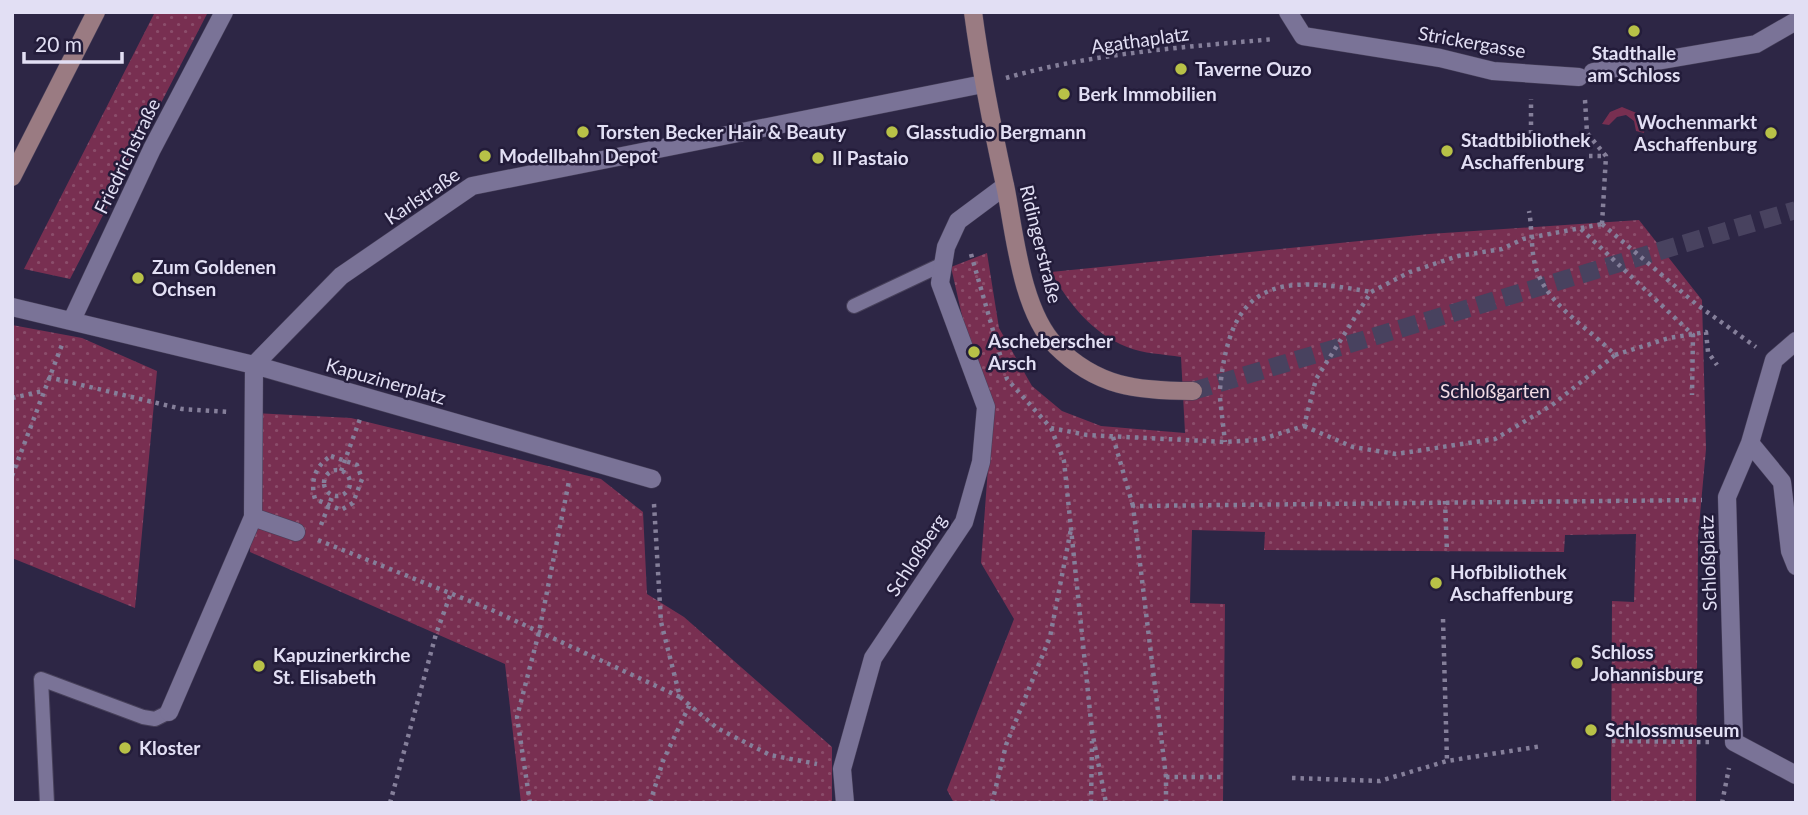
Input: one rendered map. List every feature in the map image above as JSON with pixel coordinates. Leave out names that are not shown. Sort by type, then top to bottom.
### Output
[{"type":"main road","points":[[12,177],[96,12]]},
{"type":"main road","name":"Ridingerstraße","points":[[973,12],[983,84],[1023,273],[1040,323],[1055,344],[1077,364],[1112,384],[1147,391],[1193,391]]},
{"type":"street","name":"Friedrichstraße","points":[[72,320],[152,149],[224,12]]},
{"type":"street","points":[[1287,12],[1303,36]]},
{"type":"street","name":"Strickergasse","points":[[1303,36],[1440,58],[1493,71],[1586,75],[1756,44],[1796,20]]},
{"type":"street","name":"Karlstraße","points":[[254,365],[341,276],[472,186],[983,84]]},
{"type":"street","name":"Schloßberg","points":[[845,803],[842,769],[873,658],[964,522],[981,462],[986,407],[940,283],[946,247],[958,221],[1005,186]]},
{"type":"street","points":[[12,307],[254,365],[253,517],[169,712]]},
{"type":"street","points":[[1774,360],[1796,341]]},
{"type":"street","name":"Schloßplatz","points":[[1734,742],[1727,497],[1750,443],[1774,360]]},
{"type":"street","name":"Kapuzinerplatz","points":[[254,365],[652,479]]},
{"type":"street","points":[[1750,443],[1782,482],[1790,551],[1796,566]]},
{"type":"street","points":[[253,517],[296,532]]},
{"type":"street","points":[[1734,742],[1796,775]]},
{"type":"lane","points":[[854,306],[943,264]]},
{"type":"lane","points":[[47,803],[41,679],[143,717],[155,719],[169,712]]},
{"type":"path","name":"Agathaplatz","points":[[983,84],[1034,70],[1189,47],[1303,36]]},
{"type":"path","points":[[1531,142],[1532,74]]},
{"type":"path","points":[[1586,75],[1587,133],[1606,156],[1602,225]]},
{"type":"path","points":[[1589,156],[1606,156]]},
{"type":"path","points":[[1529,211],[1534,236],[1534,261],[1553,301],[1615,355]]},
{"type":"path","points":[[1304,426],[1315,379],[1371,292],[1410,272],[1458,256],[1502,249],[1534,236],[1602,225]]},
{"type":"path","points":[[1602,225],[1696,304],[1774,360]]},
{"type":"path","points":[[1581,229],[1693,335],[1692,395]]},
{"type":"path","points":[[1225,442],[1219,400],[1223,352],[1236,320],[1254,296],[1285,286],[1326,283],[1371,292]]},
{"type":"path","points":[[12,476],[72,320]]},
{"type":"path","points":[[1185,441],[1259,440],[1304,426],[1353,447],[1396,454],[1495,439],[1552,405],[1615,355],[1669,338],[1706,332],[1708,352],[1717,365]]},
{"type":"path","points":[[48,377],[182,409],[254,413]]},
{"type":"path","points":[[12,398],[43,391]]},
{"type":"path","points":[[341,471],[368,399]]},
{"type":"path","points":[[1051,428],[1064,461],[1092,731],[1106,803]]},
{"type":"path","points":[[1113,437],[1133,506],[1166,777],[1166,803]]},
{"type":"path","points":[[331,456],[345,461],[358,466],[362,479],[354,503],[341,510],[315,499],[312,486],[320,463],[331,456]]},
{"type":"path","points":[[530,803],[517,717],[539,632],[574,456]]},
{"type":"path","points":[[330,471],[341,471],[350,478],[344,495],[326,492],[326,478],[330,471]]},
{"type":"path","points":[[316,474],[326,478]]},
{"type":"path","points":[[652,479],[661,622],[680,697]]},
{"type":"path","points":[[347,486],[358,490]]},
{"type":"path","points":[[316,539],[333,494]]},
{"type":"path","points":[[1133,506],[1727,497]]},
{"type":"path","points":[[1445,501],[1447,552]]},
{"type":"path","points":[[992,803],[1006,745],[1050,637],[1072,522]]},
{"type":"path","points":[[296,532],[452,593],[680,697],[718,728],[771,755],[842,769]]},
{"type":"path","points":[[390,803],[436,634],[452,593]]},
{"type":"path","points":[[1443,619],[1447,761]]},
{"type":"path","points":[[650,803],[663,761],[690,704]]},
{"type":"path","points":[[1091,803],[1092,731]]},
{"type":"path","points":[[1612,741],[1696,742]]},
{"type":"path","points":[[1722,803],[1734,742]]},
{"type":"path","points":[[1292,778],[1380,781],[1447,761],[1542,746]]},
{"type":"path","points":[[1166,777],[1223,777]]},
{"type":"green space","points":[[155,12],[208,12],[70,279],[24,269]]},
{"type":"green space","points":[[1622,107],[1639,114],[1645,125],[1644,133],[1636,131],[1634,121],[1626,115],[1617,117],[1609,125],[1602,124],[1610,112]]},
{"type":"green space","name":"Schloßgarten","points":[[1639,220],[1702,300],[1706,449],[1698,537],[1696,803],[1611,803],[1612,601],[1634,602],[1636,534],[1565,535],[1564,552],[1264,550],[1265,532],[1192,530],[1190,603],[1225,604],[1223,803],[954,803],[947,790],[1014,619],[981,563],[990,440],[951,267],[987,253],[999,328],[1032,386],[1062,411],[1101,426],[1185,433],[1181,357],[1133,349],[1103,334],[1074,306],[1051,272],[1429,234]]},
{"type":"green space","points":[[12,325],[82,338],[157,371],[135,608],[12,558]]},
{"type":"green space","points":[[254,413],[351,418],[601,479],[643,512],[647,594],[684,617],[832,747],[832,803],[521,803],[505,664],[250,552]]},
{"type":"tunnel","points":[[1193,391],[1796,210]]},
{"type":"place","name":"Stadthalle am Schloss","points":[[1634,31]]},
{"type":"place","name":"Taverne Ouzo","points":[[1181,69]]},
{"type":"place","name":"Berk Immobilien","points":[[1064,94]]},
{"type":"place","name":"Torsten Becker Hair & Beauty","points":[[583,132]]},
{"type":"place","name":"Glasstudio Bergmann","points":[[892,132]]},
{"type":"place","name":"Wochenmarkt Aschaffenburg","points":[[1771,133]]},
{"type":"place","name":"Stadtbibliothek Aschaffenburg","points":[[1447,151]]},
{"type":"place","name":"Modellbahn Depot","points":[[485,156]]},
{"type":"place","name":"Il Pastaio","points":[[818,158]]},
{"type":"place","name":"Zum Goldenen Ochsen","points":[[138,278]]},
{"type":"place","name":"Ascheberscher Arsch","points":[[974,352]]},
{"type":"place","name":"Hofbibliothek Aschaffenburg","points":[[1436,583]]},
{"type":"place","name":"Schloss Johannisburg","points":[[1577,663]]},
{"type":"place","name":"Kapuzinerkirche St. Elisabeth","points":[[259,666]]},
{"type":"place","name":"Schlossmuseum","points":[[1591,730]]},
{"type":"place","name":"Kloster","points":[[125,748]]}]
